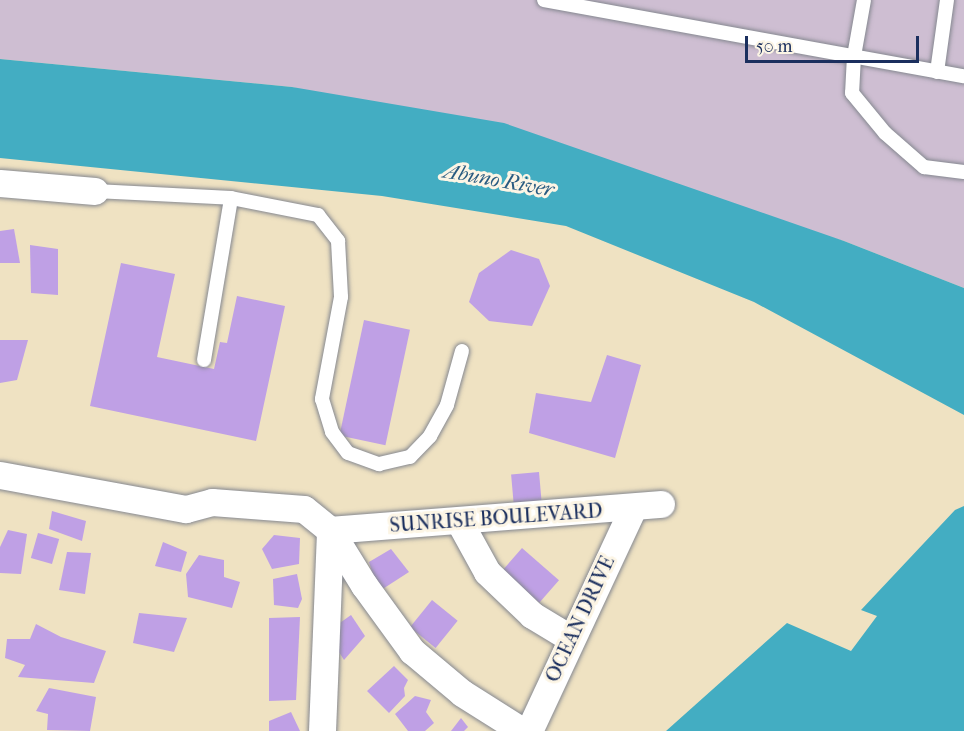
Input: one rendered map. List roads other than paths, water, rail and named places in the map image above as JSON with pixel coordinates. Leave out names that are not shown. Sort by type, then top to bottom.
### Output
[{"type":"street","points":[[0,183],[95,191]]},
{"type":"street","points":[[0,475],[186,509],[212,502],[304,509],[320,519],[330,530],[363,585],[412,651],[462,693],[522,731]]},
{"type":"street","name":"SUNRISE BOULEVARD","points":[[330,530],[661,504]]},
{"type":"street","name":"OCEAN DRIVE","points":[[529,731],[570,638],[633,508]]},
{"type":"street","points":[[459,521],[487,572],[532,615],[570,638]]},
{"type":"street","points":[[322,731],[330,530]]},
{"type":"street","points":[[326,611],[327,600],[333,591],[353,583],[363,585]]},
{"type":"street","points":[[322,704],[343,731]]},
{"type":"lane","points":[[544,0],[964,76]]},
{"type":"lane","points":[[864,0],[854,56],[852,93],[885,133],[924,167],[964,172]]},
{"type":"lane","points":[[938,72],[947,0]]},
{"type":"lane","points":[[95,191],[231,198],[318,215],[338,241],[341,297],[322,399],[332,432],[348,453],[379,464],[410,457],[430,436],[447,405],[462,351]]},
{"type":"lane","points":[[204,360],[231,198]]},
{"type":"water","name":"Abuno River","points":[[0,59],[292,87],[504,123],[844,241],[964,288],[964,415],[754,302],[566,226],[382,196],[0,158]]},
{"type":"water","points":[[964,506],[964,731],[666,731],[787,623],[851,651],[877,616],[861,610],[955,510]]}]
